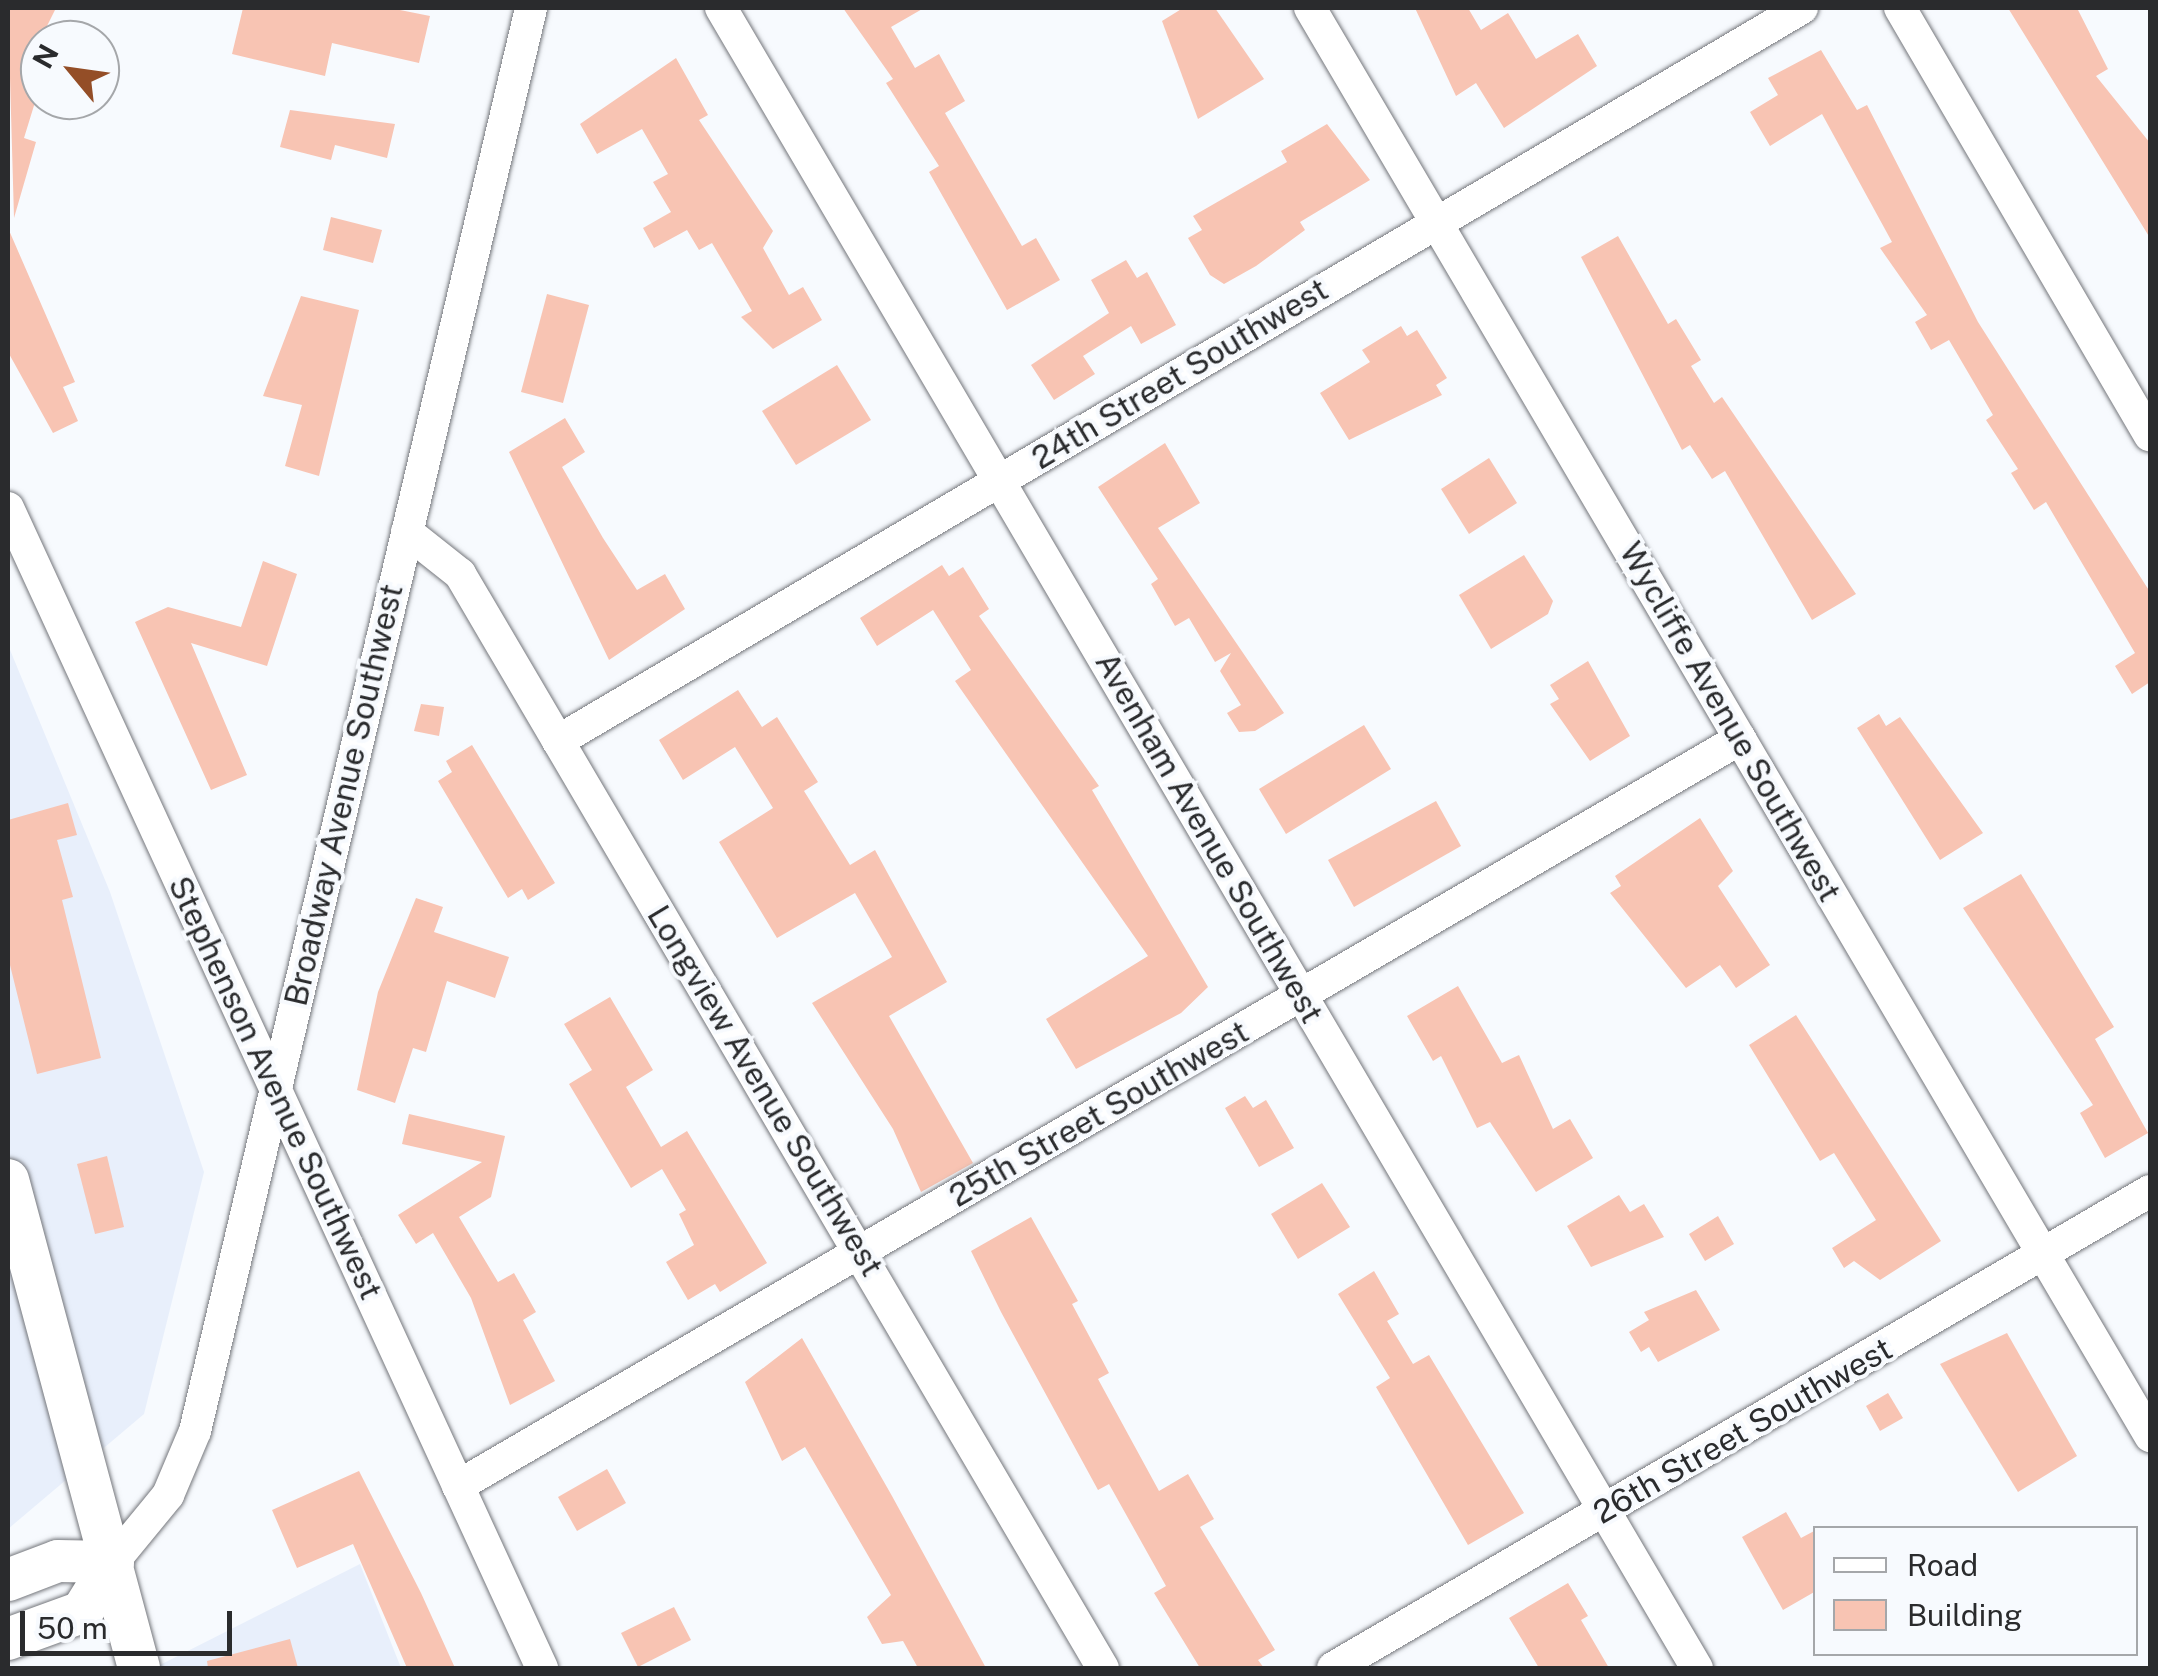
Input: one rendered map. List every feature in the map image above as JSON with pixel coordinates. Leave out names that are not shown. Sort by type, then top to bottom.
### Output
[{"type":"main road","points":[[8,1180],[139,1668]]},
{"type":"main road","points":[[8,1580],[58,1561],[113,1562]]},
{"type":"main road","points":[[8,1639],[82,1612],[113,1562]]},
{"type":"street","name":"Broadway Avenue Southwest","points":[[113,1562],[144,1530],[187,1455],[531,8]]},
{"type":"street","name":"Avenham Avenue Southwest","points":[[720,8],[1696,1668]]},
{"type":"street","name":"Wycliffe Avenue Southwest","points":[[1310,8],[2150,1436]]},
{"type":"street","name":"24th Street Southwest","points":[[558,741],[1802,8]]},
{"type":"street","points":[[1900,8],[2150,435]]},
{"type":"street","name":"Stephenson Avenue Southwest","points":[[8,508],[542,1668]]},
{"type":"street","name":"Longview Avenue Southwest","points":[[406,532],[460,574],[1103,1668]]},
{"type":"street","name":"25th Street Southwest","points":[[458,1486],[1740,739]]},
{"type":"street","name":"26th Street Southwest","points":[[1333,1668],[2150,1191]]},
{"type":"shaded area","points":[[8,645],[110,892],[204,1172],[144,1414],[8,1529]]},
{"type":"shaded area","points":[[360,1564],[401,1668],[154,1668]]},
{"type":"building","points":[[8,8],[56,8],[50,20],[20,20],[20,120],[30,120],[24,138],[36,142],[14,218]]},
{"type":"building","points":[[243,8],[390,8],[430,16],[419,63],[332,43],[325,76],[232,54]]},
{"type":"building","points":[[843,8],[924,8],[891,27],[915,68],[939,54],[965,101],[945,113],[1022,246],[1036,238],[1060,280],[1007,310],[929,172],[939,166],[886,83],[893,79]]},
{"type":"building","points":[[1183,8],[1215,8],[1264,79],[1198,119],[1162,21]]},
{"type":"building","points":[[1415,8],[1468,8],[1481,30],[1508,13],[1536,59],[1578,34],[1597,66],[1504,128],[1476,83],[1456,96]]},
{"type":"building","points":[[2008,8],[2077,8],[2108,69],[2096,76],[2150,143],[2150,238]]},
{"type":"building","points":[[1821,50],[1857,110],[1867,105],[1978,322],[2150,592],[2150,682],[2132,694],[2115,666],[2135,653],[2046,502],[2034,510],[2011,473],[2018,469],[1986,420],[1993,415],[1949,340],[1931,350],[1915,322],[1927,315],[1880,248],[1892,242],[1822,114],[1770,146],[1750,112],[1778,95],[1768,78]]},
{"type":"building","points":[[676,58],[708,115],[699,120],[773,231],[763,248],[789,295],[803,287],[822,320],[773,349],[741,317],[752,311],[712,243],[699,250],[687,230],[654,248],[643,228],[671,212],[653,182],[668,174],[642,129],[597,154],[580,124]]},
{"type":"building","points":[[290,110],[395,124],[387,158],[335,145],[331,160],[280,147]]},
{"type":"building","points":[[1327,124],[1370,180],[1300,222],[1305,230],[1256,266],[1224,284],[1210,275],[1188,238],[1202,230],[1193,216],[1287,162],[1281,151]]},
{"type":"building","points":[[331,217],[382,230],[373,263],[323,250]]},
{"type":"building","points":[[8,228],[75,382],[63,387],[78,421],[53,433],[8,352]]},
{"type":"building","points":[[1618,236],[1668,324],[1676,319],[1701,360],[1691,366],[1714,403],[1722,397],[1856,594],[1812,620],[1725,471],[1712,479],[1690,445],[1682,450],[1581,257]]},
{"type":"building","points":[[1126,260],[1137,278],[1147,272],[1176,325],[1141,344],[1131,326],[1083,356],[1095,374],[1054,400],[1031,365],[1109,313],[1091,280]]},
{"type":"building","points":[[547,294],[589,305],[563,403],[521,392]]},
{"type":"building","points":[[301,296],[359,310],[319,476],[285,466],[302,405],[263,396]]},
{"type":"building","points":[[1401,326],[1407,336],[1417,330],[1447,378],[1436,385],[1442,395],[1349,440],[1320,393],[1370,362],[1362,350]]},
{"type":"building","points":[[837,365],[871,420],[796,465],[762,411]]},
{"type":"building","points":[[565,418],[585,452],[562,467],[603,538],[637,590],[665,574],[685,609],[609,660],[509,452]]},
{"type":"building","points":[[1165,443],[1200,503],[1158,528],[1284,713],[1255,731],[1239,732],[1227,713],[1241,705],[1220,671],[1231,653],[1215,662],[1189,618],[1175,626],[1151,584],[1158,579],[1098,487]]},
{"type":"building","points":[[1489,458],[1517,503],[1469,534],[1441,489]]},
{"type":"building","points":[[1524,555],[1553,601],[1548,614],[1491,649],[1459,595]]},
{"type":"building","points":[[263,561],[297,574],[267,666],[191,643],[247,775],[211,790],[135,622],[168,607],[241,627]]},
{"type":"building","points":[[942,565],[949,576],[963,567],[989,609],[979,616],[1099,786],[1092,790],[1208,987],[1181,1013],[1076,1069],[1046,1019],[1148,956],[955,681],[971,670],[933,610],[877,646],[860,618]]},
{"type":"building","points":[[1588,661],[1630,736],[1590,761],[1550,704],[1559,699],[1550,685]]},
{"type":"building","points":[[738,690],[762,727],[777,717],[818,782],[804,791],[850,865],[875,850],[947,982],[889,1016],[973,1163],[921,1192],[893,1129],[812,1003],[892,957],[855,893],[777,938],[719,842],[773,808],[735,747],[683,780],[659,740]]},
{"type":"building","points":[[421,704],[444,707],[439,736],[414,731]]},
{"type":"building","points":[[1879,714],[1886,726],[1900,717],[1983,833],[1940,860],[1857,728]]},
{"type":"building","points":[[1364,725],[1391,769],[1286,834],[1259,789]]},
{"type":"building","points":[[472,745],[555,883],[528,900],[522,889],[508,898],[438,781],[452,772],[446,761]]},
{"type":"building","points":[[1436,801],[1461,846],[1354,907],[1328,860]]},
{"type":"building","points":[[68,803],[77,835],[57,840],[73,897],[62,900],[101,1058],[37,1074],[8,957],[8,820]]},
{"type":"building","points":[[1700,818],[1733,871],[1718,886],[1770,965],[1736,988],[1720,965],[1686,988],[1610,893],[1621,886],[1615,876]]},
{"type":"building","points":[[2021,874],[2114,1027],[2095,1039],[2148,1133],[2105,1158],[2080,1113],[2093,1105],[1963,908]]},
{"type":"building","points":[[416,898],[443,907],[434,932],[509,957],[495,998],[447,981],[426,1052],[413,1048],[395,1103],[357,1090],[378,992]]},
{"type":"building","points":[[1458,986],[1502,1063],[1519,1055],[1553,1129],[1570,1119],[1593,1158],[1536,1192],[1490,1122],[1477,1128],[1441,1056],[1433,1061],[1407,1016]]},
{"type":"building","points":[[610,997],[653,1070],[626,1087],[661,1147],[687,1131],[767,1263],[720,1292],[715,1284],[688,1300],[666,1262],[694,1245],[679,1214],[686,1210],[662,1169],[631,1188],[569,1084],[592,1070],[564,1024]]},
{"type":"building","points":[[1796,1015],[1941,1241],[1880,1280],[1854,1261],[1844,1268],[1832,1248],[1876,1220],[1834,1153],[1820,1161],[1749,1045]]},
{"type":"building","points":[[1245,1096],[1253,1108],[1266,1100],[1294,1148],[1259,1167],[1225,1108]]},
{"type":"building","points":[[409,1114],[505,1136],[491,1197],[459,1217],[498,1282],[514,1273],[536,1312],[523,1320],[555,1381],[510,1405],[471,1298],[433,1233],[416,1244],[398,1215],[482,1162],[402,1144]]},
{"type":"building","points":[[107,1156],[124,1227],[95,1234],[77,1164]]},
{"type":"building","points":[[1322,1183],[1350,1227],[1298,1259],[1271,1214]]},
{"type":"building","points":[[1619,1195],[1630,1212],[1644,1204],[1664,1237],[1591,1267],[1567,1226]]},
{"type":"building","points":[[1718,1216],[1734,1244],[1705,1261],[1689,1234]]},
{"type":"building","points":[[1031,1217],[1078,1301],[1072,1304],[1109,1373],[1098,1379],[1159,1491],[1188,1474],[1214,1519],[1200,1527],[1275,1650],[1258,1660],[1264,1668],[1200,1668],[1154,1593],[1166,1586],[1109,1484],[1098,1490],[1001,1312],[971,1251]]},
{"type":"building","points":[[1374,1271],[1399,1314],[1387,1321],[1413,1364],[1429,1355],[1524,1513],[1468,1545],[1376,1387],[1390,1378],[1338,1294]]},
{"type":"building","points":[[1696,1290],[1720,1330],[1658,1362],[1649,1347],[1641,1352],[1629,1332],[1649,1320],[1644,1312]]},
{"type":"building","points":[[2007,1333],[2077,1456],[2018,1492],[1940,1364]]},
{"type":"building","points":[[802,1338],[986,1668],[918,1668],[903,1641],[882,1644],[867,1617],[891,1595],[805,1447],[782,1461],[745,1382]]},
{"type":"building","points":[[1888,1393],[1903,1418],[1880,1431],[1866,1406]]},
{"type":"building","points":[[607,1469],[626,1503],[577,1531],[558,1497]]},
{"type":"building","points":[[359,1471],[455,1668],[407,1668],[353,1544],[297,1568],[272,1510]]},
{"type":"building","points":[[1786,1512],[1801,1538],[1813,1532],[1813,1593],[1783,1610],[1742,1537]]},
{"type":"building","points":[[1568,1583],[1588,1616],[1581,1620],[1609,1668],[1539,1668],[1509,1618]]},
{"type":"building","points":[[674,1607],[691,1640],[638,1667],[621,1633]]},
{"type":"building","points":[[290,1639],[298,1668],[208,1668],[207,1661]]}]
